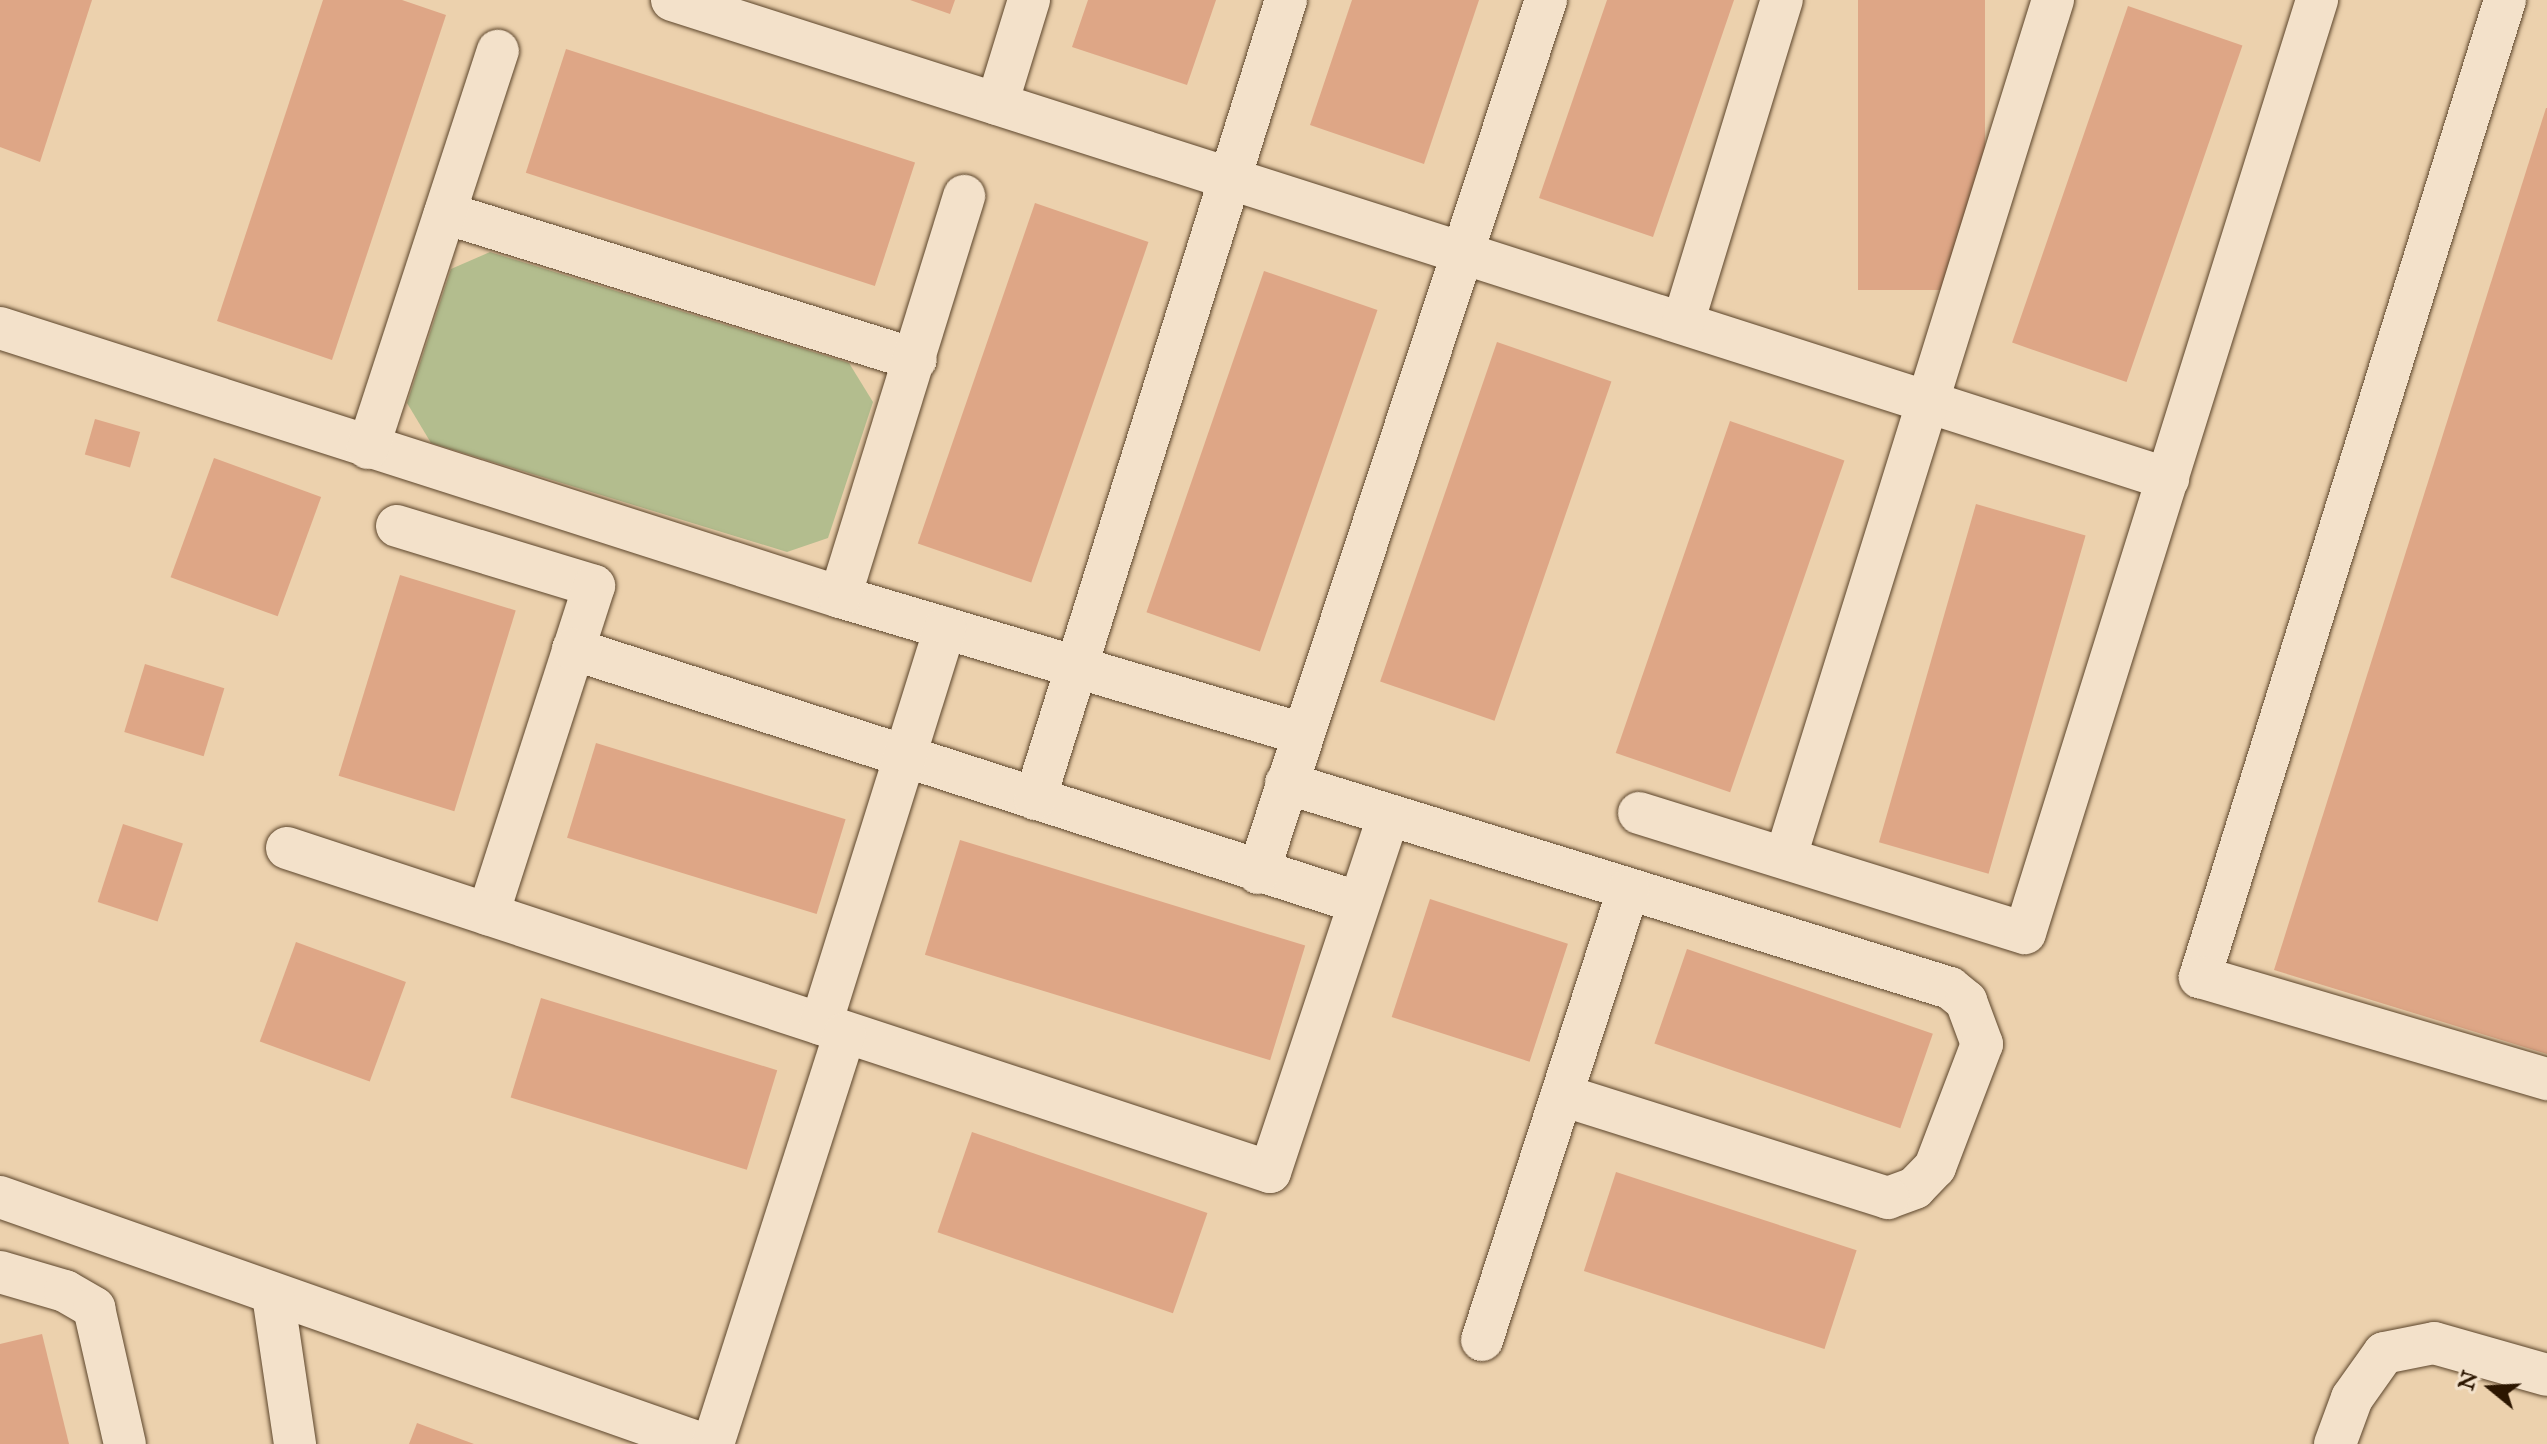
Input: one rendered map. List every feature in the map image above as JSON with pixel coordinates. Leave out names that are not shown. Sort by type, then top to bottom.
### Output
[{"type":"lane","points":[[672,0],[772,16],[997,104],[2168,479]]},
{"type":"lane","points":[[997,104],[1029,0]]},
{"type":"lane","points":[[1035,799],[1286,0]]},
{"type":"lane","points":[[1258,873],[1466,252],[1546,0]]},
{"type":"lane","points":[[1683,323],[1782,0]]},
{"type":"lane","points":[[1786,856],[2053,0]]},
{"type":"lane","points":[[1639,813],[1786,856],[2025,933],[2317,0]]},
{"type":"lane","points":[[2505,0],[2200,977],[2547,1079]]},
{"type":"lane","points":[[368,448],[498,51]]},
{"type":"lane","points":[[840,597],[916,360],[964,196]]},
{"type":"lane","points":[[445,213],[916,360]]},
{"type":"lane","points":[[0,328],[840,597],[1303,734]]},
{"type":"lane","points":[[397,526],[594,586],[488,914]]},
{"type":"lane","points":[[713,1444],[833,1029],[903,756],[945,628]]},
{"type":"lane","points":[[573,649],[1258,873],[1357,902]]},
{"type":"lane","points":[[1286,783],[1388,818],[1950,988],[1966,1001],[1982,1044],[1935,1167],[1915,1188],[1888,1198],[1562,1095]]},
{"type":"lane","points":[[287,848],[1270,1172],[1357,902],[1388,818]]},
{"type":"lane","points":[[1482,1340],[1628,890]]},
{"type":"lane","points":[[0,1197],[702,1444]]},
{"type":"lane","points":[[0,1272],[65,1291],[94,1308],[125,1444]]},
{"type":"lane","points":[[273,1295],[295,1444]]},
{"type":"lane","points":[[2335,1444],[2352,1398],[2384,1353],[2434,1343],[2547,1375]]},
{"type":"green space","points":[[490,252],[849,363],[873,402],[828,538],[787,552],[431,443],[407,403],[451,269]]},
{"type":"building","points":[[0,0],[92,0],[40,162],[0,147]]},
{"type":"building","points":[[323,0],[402,0],[446,15],[332,360],[217,321]]},
{"type":"building","points":[[910,0],[955,0],[950,14]]},
{"type":"building","points":[[1088,0],[1216,0],[1187,85],[1072,47]]},
{"type":"building","points":[[1352,0],[1479,0],[1424,164],[1310,125]]},
{"type":"building","points":[[1607,0],[1734,0],[1653,237],[1539,198]]},
{"type":"building","points":[[1858,0],[1985,0],[1985,290],[1858,290]]},
{"type":"building","points":[[2128,6],[2242,45],[2127,382],[2012,343]]},
{"type":"building","points":[[566,49],[915,162],[875,286],[526,173]]},
{"type":"building","points":[[2547,108],[2547,1054],[2274,970]]},
{"type":"building","points":[[1035,203],[1148,242],[1031,582],[918,543]]},
{"type":"building","points":[[1264,271],[1377,310],[1260,651],[1146,612]]},
{"type":"building","points":[[1497,342],[1611,381],[1495,721],[1380,681]]},
{"type":"building","points":[[95,419],[140,432],[130,468],[85,455]]},
{"type":"building","points":[[1730,421],[1844,460],[1730,792],[1616,753]]},
{"type":"building","points":[[214,458],[321,497],[278,616],[171,577]]},
{"type":"building","points":[[1976,504],[2086,535],[1989,874],[1879,842]]},
{"type":"building","points":[[400,575],[516,610],[454,811],[339,776]]},
{"type":"building","points":[[145,664],[224,688],[204,756],[124,732]]},
{"type":"building","points":[[596,743],[846,819],[817,914],[567,838]]},
{"type":"building","points":[[123,824],[183,843],[158,921],[98,902]]},
{"type":"building","points":[[960,840],[1305,946],[1270,1060],[925,955]]},
{"type":"building","points":[[1430,899],[1568,944],[1530,1062],[1392,1017]]},
{"type":"building","points":[[296,942],[406,982],[370,1082],[260,1042]]},
{"type":"building","points":[[1687,949],[1933,1034],[1900,1128],[1654,1044]]},
{"type":"building","points":[[541,998],[777,1070],[747,1170],[511,1097]]},
{"type":"building","points":[[972,1132],[1207,1213],[1173,1313],[937,1232]]},
{"type":"building","points":[[1616,1172],[1857,1250],[1824,1349],[1584,1271]]},
{"type":"building","points":[[42,1334],[69,1444],[0,1444],[0,1344]]},
{"type":"building","points":[[417,1423],[474,1444],[409,1444]]}]
